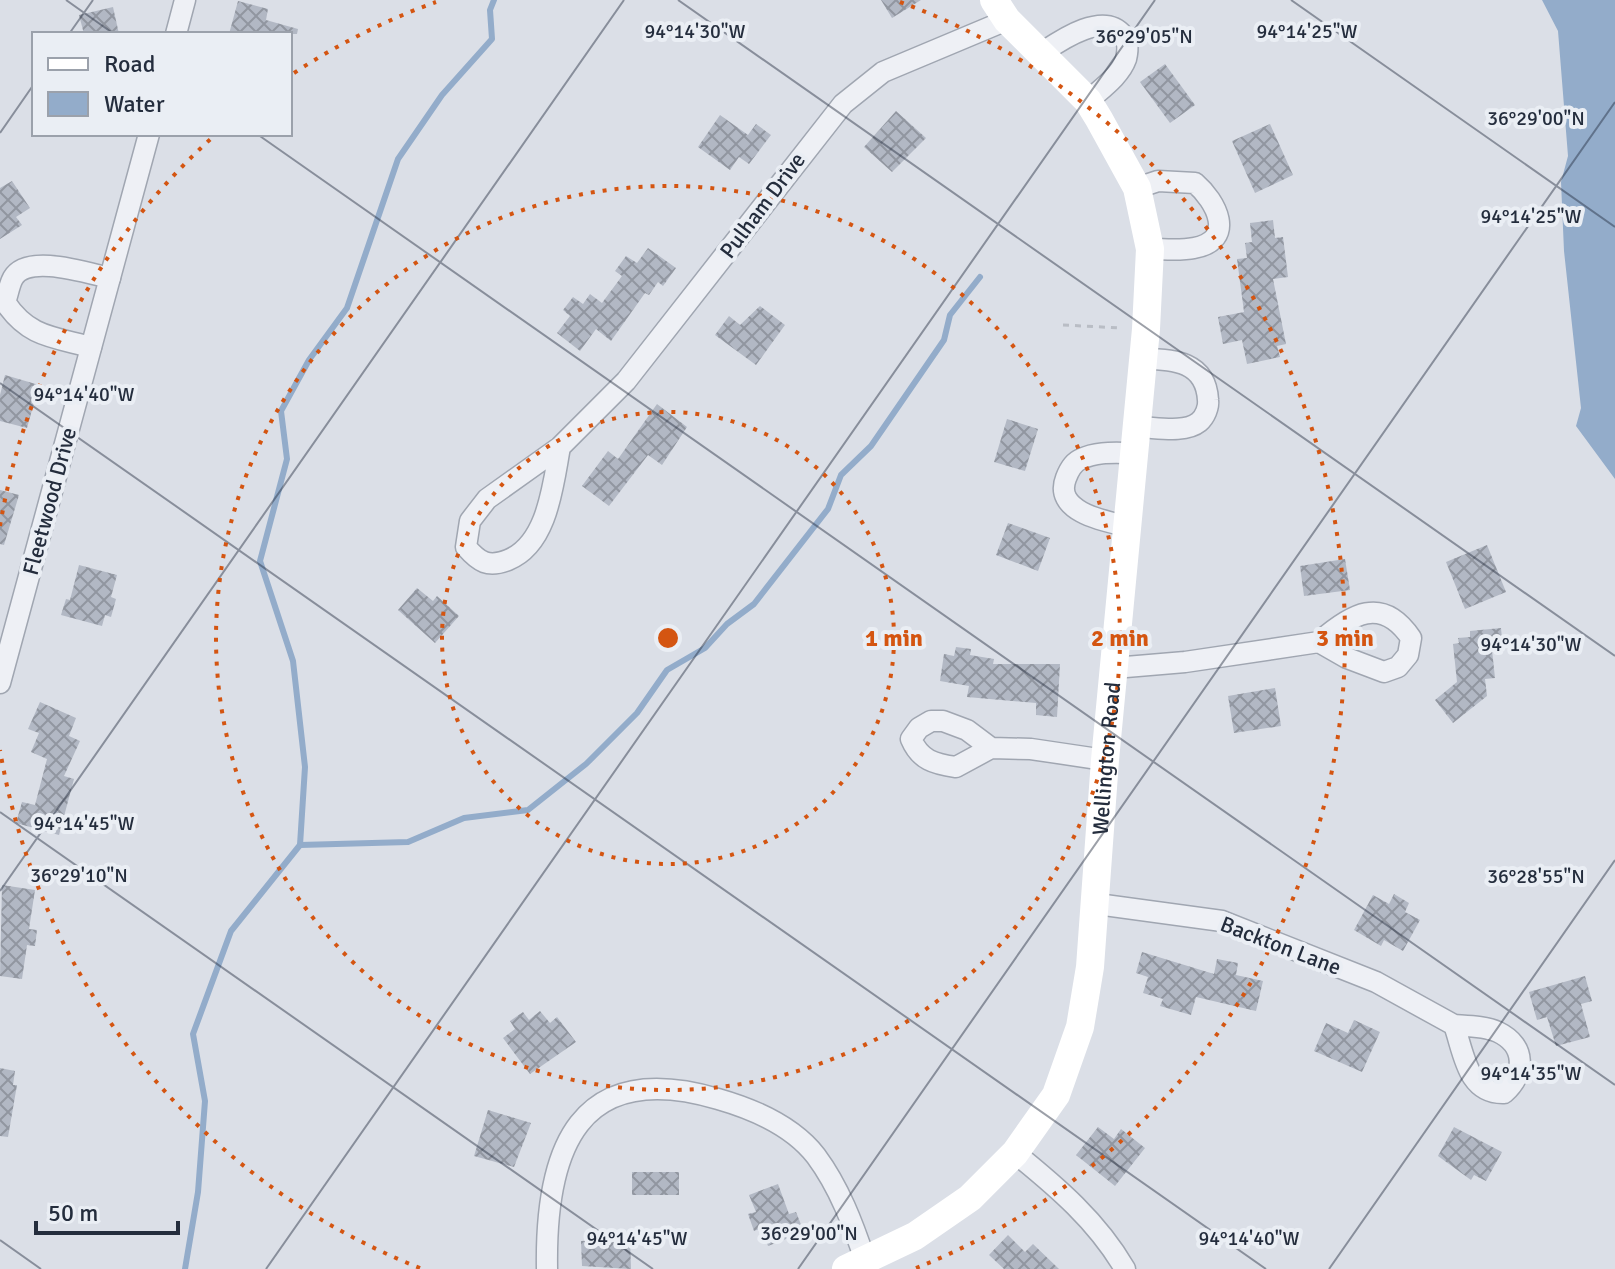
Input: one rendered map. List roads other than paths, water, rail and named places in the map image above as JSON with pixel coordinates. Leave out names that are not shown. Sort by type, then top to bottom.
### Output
[{"type":"street","points":[[177,32],[185,0]]},
{"type":"street","name":"Wellington Road","points":[[856,1264],[915,1236],[970,1198],[1015,1153],[1056,1095],[1080,1027],[1097,904],[1105,760],[1144,359],[1150,249],[1137,188],[1088,101],[1001,10]]},
{"type":"street","name":"Pulham Drive","points":[[560,447],[548,506],[522,555],[497,565],[480,562],[466,547],[470,521],[487,499],[560,447],[626,381],[843,104],[883,72],[1001,10]]},
{"type":"street","points":[[1043,52],[1060,41],[1098,26],[1114,28],[1123,35],[1128,45],[1125,61],[1088,101]]},
{"type":"street","name":"Fleetwood Drive","points":[[0,683],[148,136]]},
{"type":"street","points":[[1137,188],[1158,181],[1195,183],[1218,208],[1220,225],[1211,240],[1196,248],[1150,249]]},
{"type":"street","points":[[91,347],[37,333],[18,322],[5,302],[14,276],[27,266],[48,266],[110,278]]},
{"type":"street","points":[[1126,526],[1081,511],[1066,500],[1062,487],[1069,469],[1079,459],[1200,422],[1209,407],[1208,391],[1200,373],[1171,359],[1144,359]]},
{"type":"street","points":[[1114,668],[1185,662],[1319,642]]},
{"type":"street","points":[[991,748],[1031,749],[1105,760]]},
{"type":"street","name":"Backton Lane","points":[[1097,904],[1222,921],[1376,982],[1454,1025]]},
{"type":"street","points":[[547,1269],[549,1208],[559,1159],[569,1135],[586,1112],[616,1096],[652,1087],[711,1097],[742,1106],[783,1126],[814,1154],[833,1184],[856,1264]]},
{"type":"street","points":[[1015,1153],[1068,1197],[1096,1227],[1125,1269]]},
{"type":"water","points":[[1542,0],[1615,0],[1615,479],[1576,426],[1581,408],[1564,251],[1561,182],[1568,156],[1558,31]]},
{"type":"waterway","points":[[185,1269],[198,1192],[205,1101],[193,1034],[231,931],[300,845],[305,767],[293,661],[260,561],[287,459],[281,411],[309,360],[347,308],[398,159],[442,95],[492,39],[490,10],[494,0]]},
{"type":"waterway","points":[[300,845],[408,842],[464,818],[528,810],[586,764],[637,713],[667,670],[705,648],[727,624],[754,604],[828,509],[841,475],[871,446],[944,340],[950,315],[980,277]]}]
